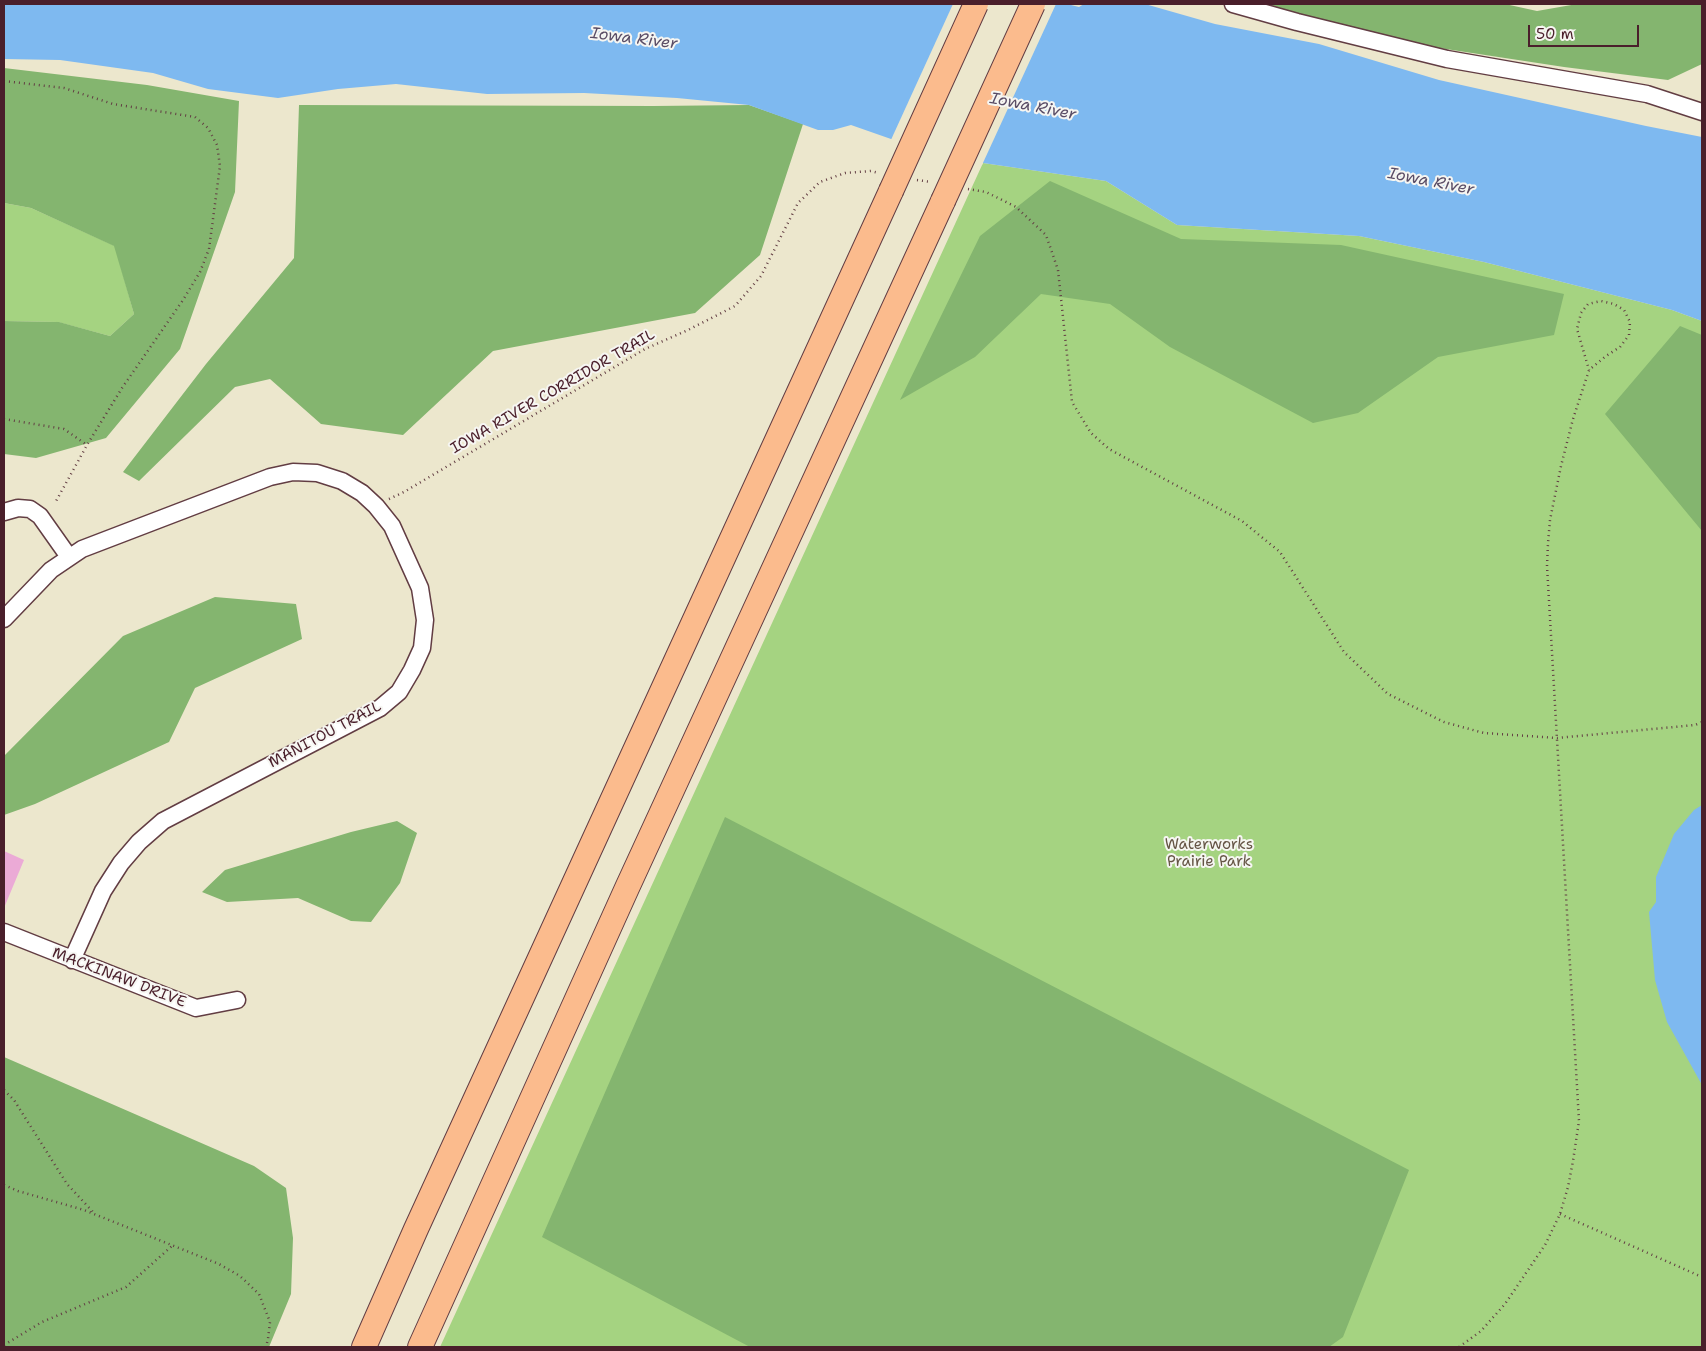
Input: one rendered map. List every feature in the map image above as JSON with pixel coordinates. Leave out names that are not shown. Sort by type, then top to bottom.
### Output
[{"type":"highway","points":[[364,1347],[416,1229],[976,4]]},
{"type":"highway","points":[[420,1347],[627,888],[1033,4]]},
{"type":"street","points":[[1233,4],[1297,22],[1447,59],[1646,94],[1702,112]]},
{"type":"street","name":"MANITOU TRAIL","points":[[4,618],[51,570],[82,549],[270,477],[293,472],[317,473],[342,481],[362,493],[376,506],[392,526],[420,588],[425,620],[422,648],[399,692],[380,708],[163,821],[139,842],[116,870],[103,891],[72,960]]},
{"type":"street","points":[[4,512],[18,508],[30,509],[40,516],[69,557]]},
{"type":"street","name":"MACKINAW DRIVE","points":[[4,932],[196,1008],[237,1000]]},
{"type":"path","points":[[4,81],[64,88],[113,104],[195,117],[208,128],[217,145],[220,166],[208,249],[200,272],[183,300],[122,388],[87,445],[55,503]]},
{"type":"path","name":"IOWA RIVER CORRIDOR TRAIL","points":[[376,506],[413,487],[645,348],[688,330],[735,306],[761,276],[798,203],[820,182],[845,173],[871,171],[894,181],[947,191],[986,192],[1016,207],[1046,235],[1058,270],[1072,402],[1091,433],[1109,449],[1242,520],[1280,552],[1344,652],[1388,694],[1444,722],[1484,733],[1556,738],[1686,726],[1702,722]]},
{"type":"path","points":[[1459,1347],[1481,1331],[1505,1304],[1545,1246],[1560,1214],[1573,1162],[1578,1121],[1547,566],[1548,543],[1550,520],[1561,466],[1573,419],[1590,370],[1606,356],[1620,348],[1629,335],[1630,322],[1624,310],[1614,304],[1601,301],[1588,304],[1581,313],[1577,329],[1590,370]]},
{"type":"path","points":[[4,419],[64,429],[87,445]]},
{"type":"path","points":[[4,1090],[14,1100],[67,1184],[96,1215]]},
{"type":"path","points":[[4,1185],[96,1215],[218,1264],[240,1276],[258,1294],[270,1322],[266,1347]]},
{"type":"path","points":[[1560,1214],[1702,1277]]},
{"type":"path","points":[[4,1345],[42,1322],[126,1287],[172,1246]]},
{"type":"green space","points":[[1256,4],[1505,4],[1537,11],[1577,4],[1702,4],[1702,64],[1668,80],[1564,67],[1400,42]]},
{"type":"green space","points":[[4,68],[147,85],[239,101],[235,192],[180,349],[106,438],[36,458],[4,454],[4,321],[59,322],[110,336],[134,314],[114,246],[31,208],[4,203]]},
{"type":"green space","points":[[299,105],[749,105],[803,124],[760,255],[695,313],[493,351],[403,435],[321,424],[270,379],[235,387],[139,481],[123,472],[206,364],[294,258]]},
{"type":"green space","name":"Waterworks Prairie Park","points":[[983,163],[1106,181],[1177,225],[1359,236],[1484,262],[1672,310],[1702,321],[1702,1347],[440,1347]]},
{"type":"green space","points":[[1050,181],[1181,239],[1341,245],[1564,294],[1554,335],[1438,357],[1358,413],[1313,423],[1170,347],[1110,304],[1041,294],[975,357],[900,400],[980,236]]},
{"type":"green space","points":[[4,203],[31,208],[115,246],[134,314],[110,336],[58,322],[4,321]]},
{"type":"green space","points":[[1680,326],[1702,335],[1702,531],[1605,414]]},
{"type":"green space","points":[[215,597],[296,604],[302,639],[195,688],[169,742],[35,804],[4,815],[4,756],[123,636]]},
{"type":"green space","points":[[725,817],[1409,1170],[1343,1337],[1329,1347],[750,1347],[542,1237]]},
{"type":"green space","points":[[397,821],[417,833],[400,883],[371,922],[351,921],[298,898],[227,902],[202,892],[225,870],[351,832]]},
{"type":"green space","points":[[4,1057],[254,1166],[286,1188],[293,1238],[291,1294],[269,1347],[4,1347]]},
{"type":"water","name":"Iowa River","points":[[4,4],[1067,4],[1079,7],[1084,4],[1145,4],[1215,24],[1319,44],[1439,80],[1702,137],[1702,321],[1672,310],[1484,262],[1359,236],[1177,225],[1106,181],[983,163],[891,139],[851,125],[833,130],[818,130],[749,105],[677,98],[584,93],[487,94],[396,84],[338,89],[278,98],[208,89],[153,73],[60,60],[4,59]]},
{"type":"water","points":[[1702,805],[1702,1085],[1667,1022],[1655,980],[1649,912],[1656,902],[1656,877],[1674,834],[1694,810]]},
{"type":"pier","points":[[953,4],[1056,4],[982,165],[890,142]]},
{"type":"building","points":[[4,851],[24,860],[4,908]]}]
